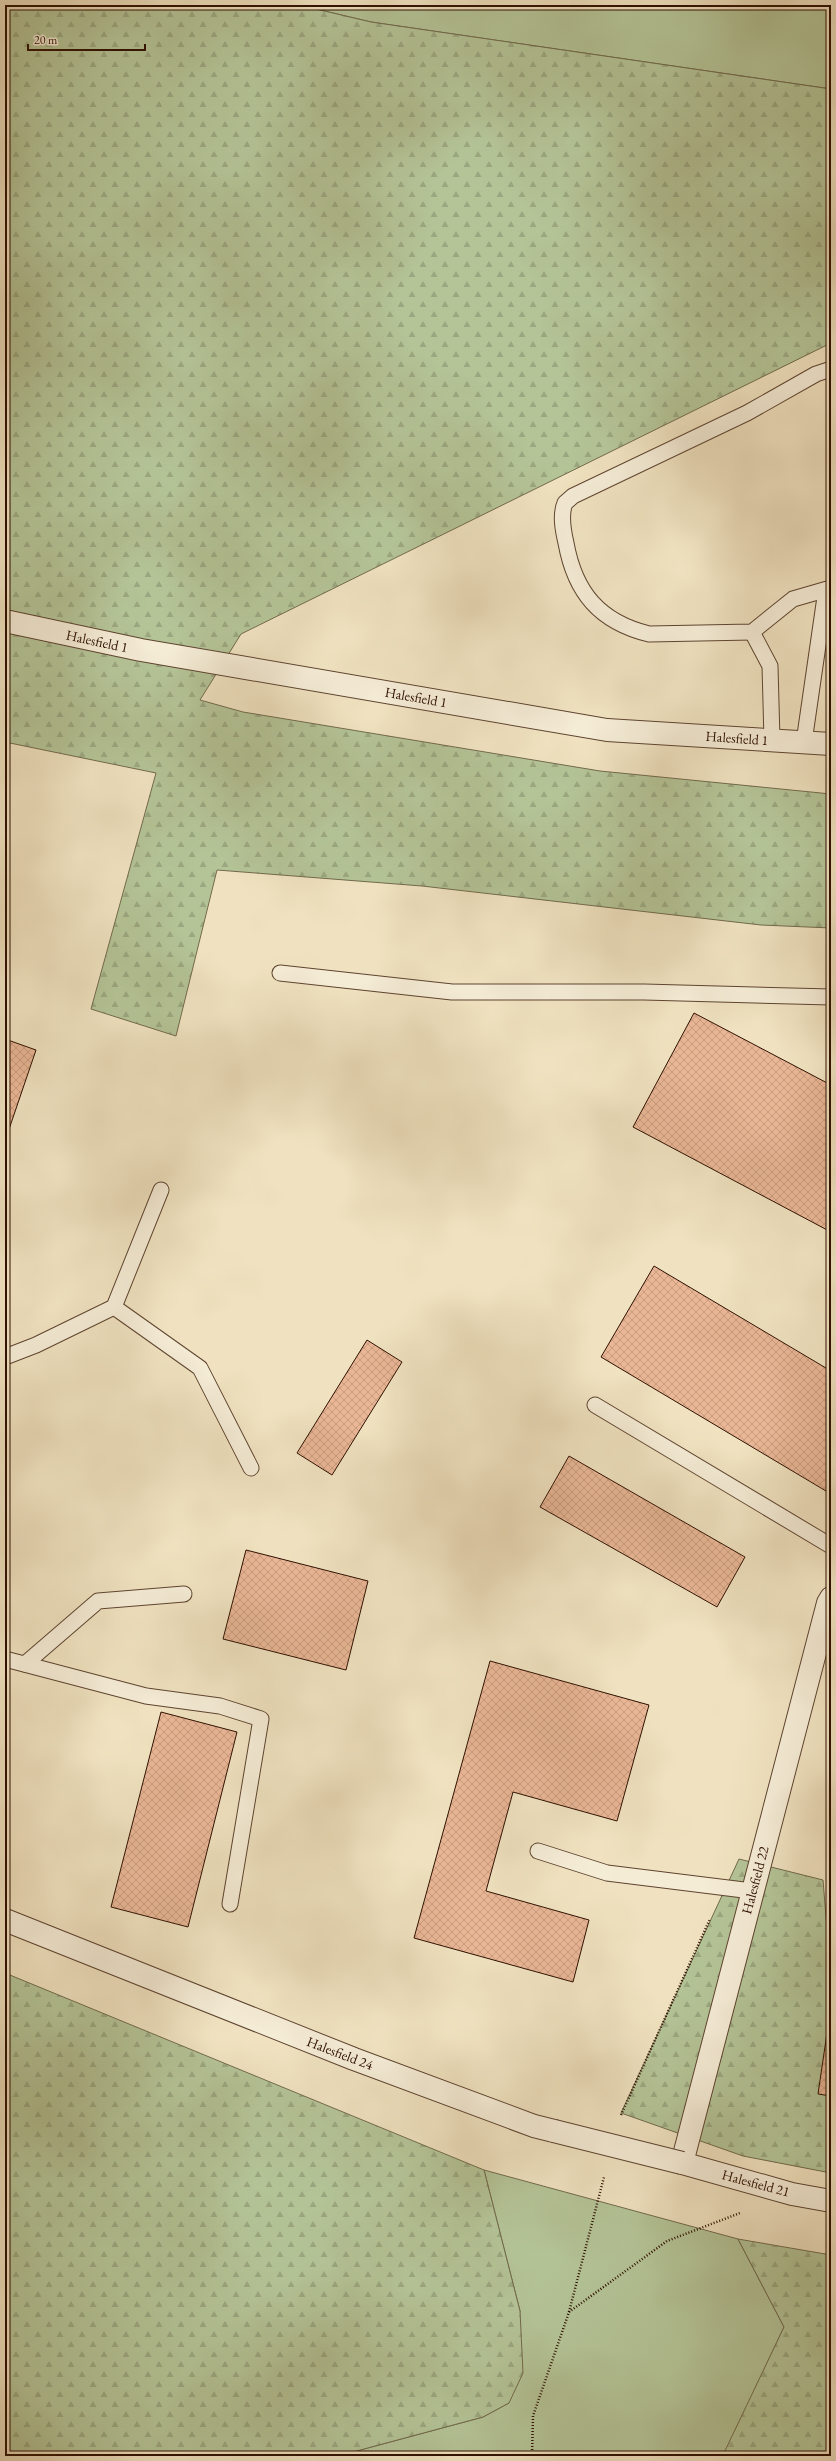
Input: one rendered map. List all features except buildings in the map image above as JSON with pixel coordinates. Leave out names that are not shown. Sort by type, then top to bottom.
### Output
[{"type":"street","name":"Halesfield 1","points":[[5,621],[141,650],[606,730],[831,744]]},
{"type":"street","name":"Halesfield 22","points":[[682,2163],[752,1891],[828,1603],[831,1598]]},
{"type":"street","name":"Halesfield 24","points":[[5,1920],[354,2059],[534,2126],[682,2163]]},
{"type":"street","name":"Halesfield 21","points":[[682,2163],[792,2194],[831,2201]]},
{"type":"lane","points":[[804,742],[829,589],[793,599],[752,632],[649,634],[616,624],[591,603],[575,574],[566,546],[563,508],[565,503],[573,496],[746,413],[816,374],[831,369]]},
{"type":"lane","points":[[752,632],[770,666],[772,740]]},
{"type":"lane","points":[[280,973],[452,992],[644,992],[831,997]]},
{"type":"lane","points":[[5,1357],[36,1345],[114,1307],[161,1190]]},
{"type":"lane","points":[[114,1307],[200,1368],[251,1468]]},
{"type":"lane","points":[[595,1405],[831,1546]]},
{"type":"lane","points":[[25,1664],[98,1601],[184,1594]]},
{"type":"lane","points":[[5,1659],[146,1696],[220,1706],[261,1719],[230,1904]]},
{"type":"lane","points":[[538,1851],[607,1873],[752,1891]]},
{"type":"path","points":[[619,2121],[725,1887]]},
{"type":"path","points":[[532,2456],[533,2416],[568,2312],[605,2175]]},
{"type":"path","points":[[568,2312],[667,2241],[792,2194]]},
{"type":"green space","points":[[5,5],[299,5],[371,22],[831,89],[831,343],[241,634],[200,700],[243,712],[600,771],[831,794],[831,928],[761,925],[422,886],[217,870],[176,1036],[91,1009],[156,773],[5,742]]},
{"type":"green space","points":[[299,5],[831,5],[831,89],[371,22]]},
{"type":"green space","points":[[739,1859],[823,1880],[831,1978],[831,2173],[743,2156],[621,2113]]},
{"type":"green space","points":[[5,1973],[484,2170],[520,2311],[523,2373],[509,2403],[483,2417],[338,2456],[5,2456]]},
{"type":"green space","points":[[484,2170],[738,2239],[784,2327],[724,2456],[338,2456],[483,2417],[509,2403],[520,2311]]},
{"type":"green space","points":[[738,2239],[831,2255],[831,2456],[723,2455],[784,2327]]}]
